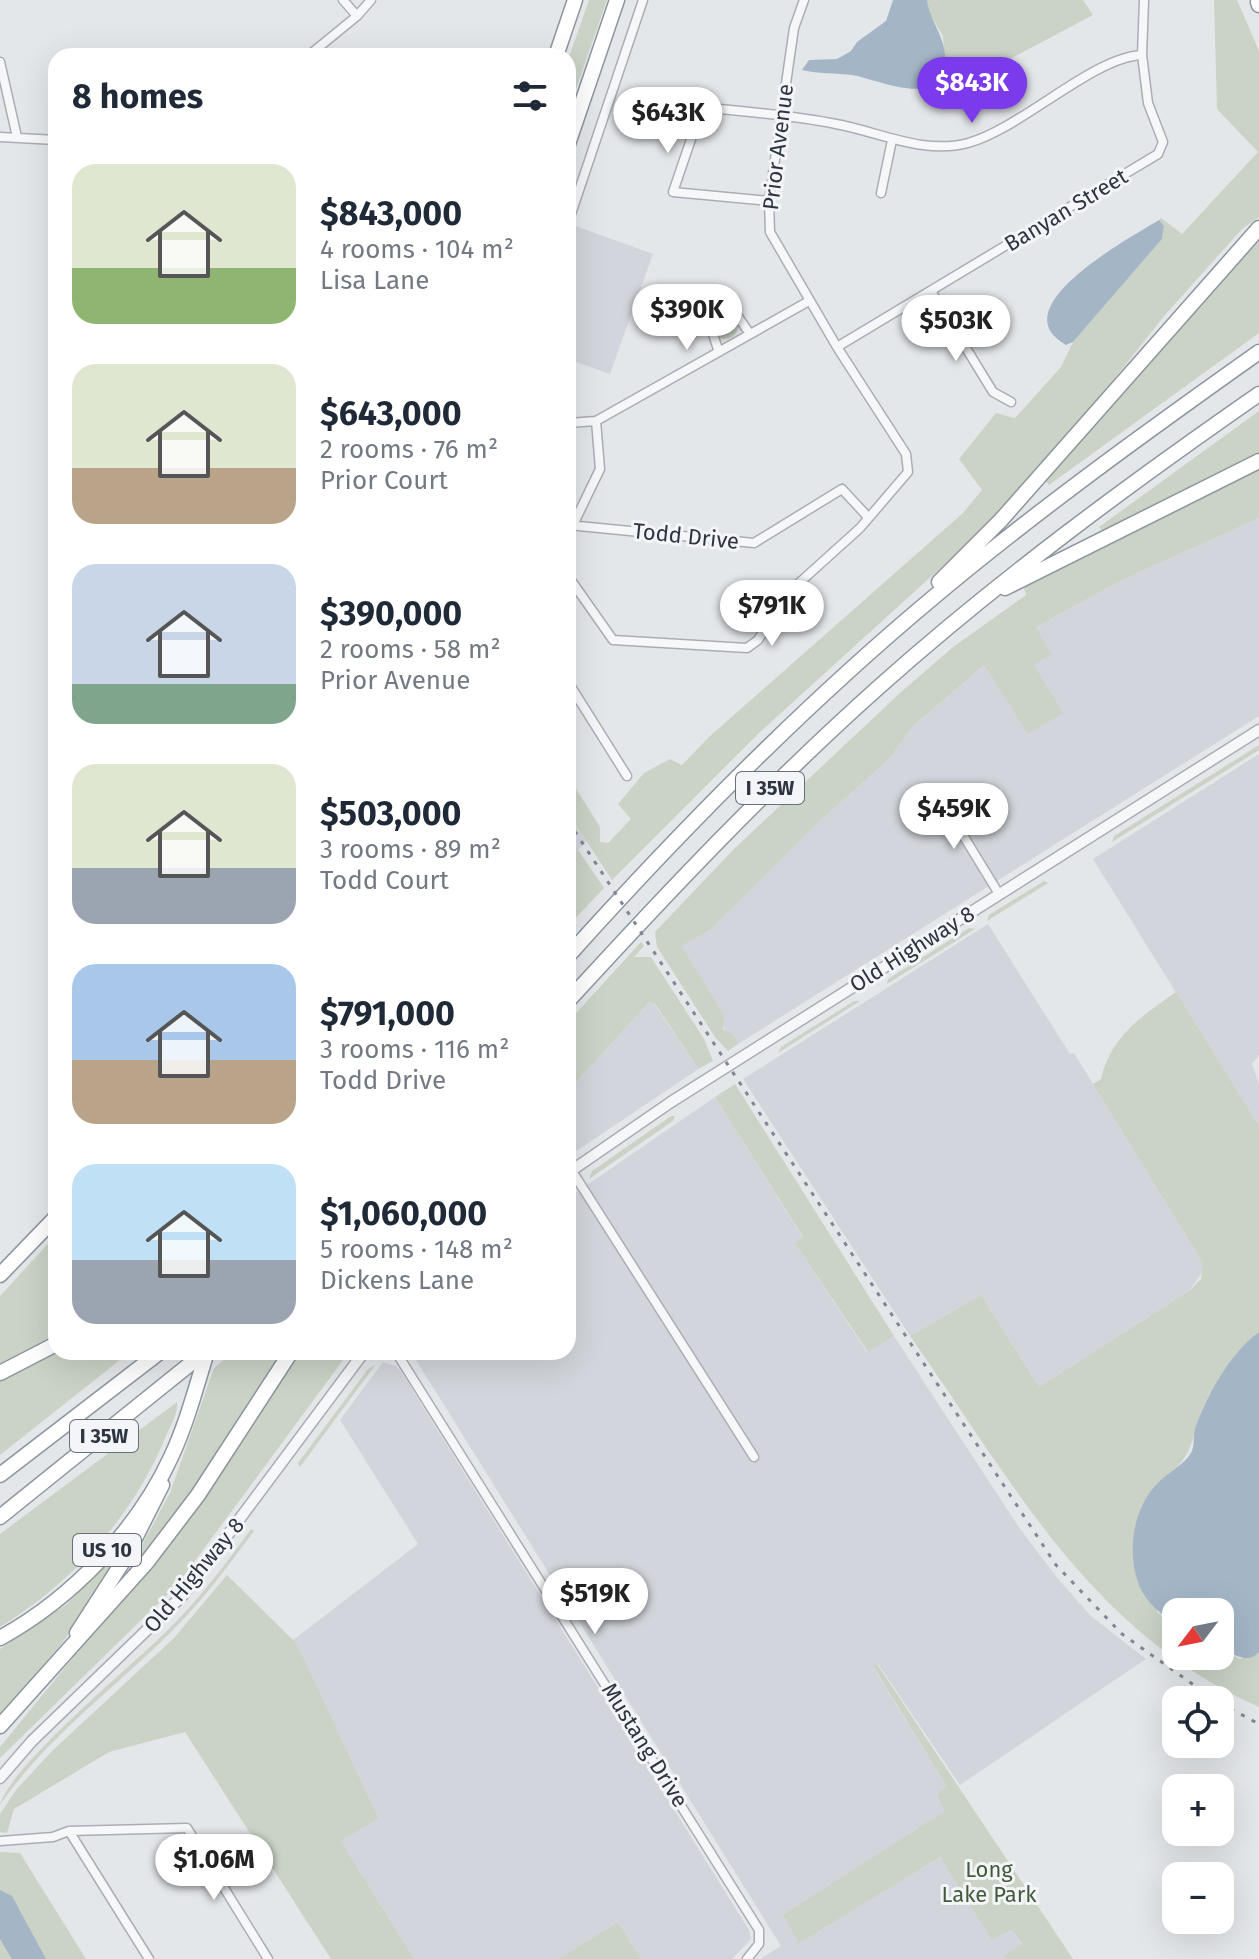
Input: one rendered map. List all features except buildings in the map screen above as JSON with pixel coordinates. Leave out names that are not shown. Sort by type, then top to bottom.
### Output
[{"type":"highway","points":[[559,48],[575,0]]},
{"type":"highway","points":[[576,120],[617,0]]},
{"type":"highway","points":[[877,645],[1001,520],[1259,228]]},
{"type":"highway","name":"I 35W","points":[[576,947],[720,794],[877,645],[1059,496],[1259,352]]},
{"type":"highway","name":"I 35W","points":[[576,993],[774,784],[880,686],[1096,510],[1259,394]]},
{"type":"highway","points":[[990,594],[1034,576],[1083,547],[1259,461]]},
{"type":"highway","points":[[0,1275],[48,1225]]},
{"type":"highway","points":[[0,1373],[48,1348]]},
{"type":"highway","name":"I 35W","points":[[0,1475],[150,1360]]},
{"type":"highway","name":"I 35W","points":[[0,1517],[196,1360]]},
{"type":"highway","name":"US 10","points":[[0,1638],[47,1607],[110,1547],[155,1486],[187,1419],[204,1360]]},
{"type":"highway","points":[[0,1726],[110,1604],[182,1517],[286,1360]]},
{"type":"highway","points":[[26,1696],[79,1630],[124,1560],[162,1485],[181,1434]]},
{"type":"street","points":[[343,0],[357,16]]},
{"type":"street","points":[[318,48],[357,16],[371,0]]},
{"type":"street","points":[[576,199],[643,0]]},
{"type":"street","name":"Prior Avenue","points":[[804,0],[794,28],[769,201],[770,232],[809,301]]},
{"type":"street","name":"Banyan Street","points":[[837,347],[1158,154],[1163,142],[1148,103],[1142,55],[1144,0]]},
{"type":"street","points":[[769,201],[673,192],[702,107],[839,124],[892,140],[948,146],[980,139],[1112,63],[1142,55]]},
{"type":"street","points":[[0,62],[17,137]]},
{"type":"street","points":[[0,137],[48,139]]},
{"type":"street","points":[[881,193],[892,140]]},
{"type":"street","points":[[931,291],[993,392],[1011,402]]},
{"type":"street","points":[[576,422],[596,421],[809,301],[909,460],[906,474],[867,516],[860,528],[788,593],[758,640],[747,648],[613,640],[576,587]]},
{"type":"street","points":[[719,352],[707,325],[707,317],[717,307],[732,308],[750,334]]},
{"type":"street","name":"Todd Drive","points":[[576,515],[600,469],[596,421]]},
{"type":"street","name":"Todd Drive","points":[[576,525],[754,543],[842,489],[867,516]]},
{"type":"street","points":[[576,695],[627,776]]},
{"type":"street","name":"Old Highway 8","points":[[576,1168],[671,1102],[1259,730]]},
{"type":"street","points":[[936,791],[999,894]]},
{"type":"street","points":[[576,1181],[754,1457]]},
{"type":"street","name":"Old Highway 8","points":[[0,1778],[32,1741],[183,1595],[358,1360]]},
{"type":"street","name":"Mustang Drive","points":[[401,1360],[700,1833],[761,1937],[747,1959]]},
{"type":"street","points":[[0,1841],[53,1837],[69,1831],[187,1828],[268,1959]]},
{"type":"street","points":[[69,1831],[149,1959]]},
{"type":"shaded area","points":[[576,226],[653,254],[610,374],[576,362]]},
{"type":"shaded area","points":[[1259,518],[1259,716],[738,1044],[735,1036],[726,1032],[680,946],[710,930],[821,820],[890,758],[912,727],[984,665],[1028,733],[1036,627],[1124,579]]},
{"type":"shaded area","points":[[1259,754],[1259,1055],[1252,1064],[1259,1084],[1259,1126],[1093,859]]},
{"type":"shaded area","points":[[576,825],[586,841],[576,853]]},
{"type":"shaded area","points":[[988,924],[1070,1054],[1074,1053],[1203,1263],[1204,1270],[1189,1291],[1039,1387],[981,1295],[910,1336],[743,1079]]},
{"type":"shaded area","points":[[649,1002],[654,1004],[696,1065],[703,1066],[576,1151],[576,1082]]},
{"type":"shaded area","points":[[715,1097],[803,1238],[795,1243],[867,1352],[894,1336],[1018,1526],[1059,1580],[1091,1616],[1146,1659],[960,1785],[878,1664],[873,1667],[947,1787],[946,1811],[784,1916],[799,1942],[940,1857],[992,1939],[1012,1928],[1022,1945],[1005,1956],[1006,1959],[760,1959],[781,1946],[416,1360],[576,1360],[576,1193]]},
{"type":"shaded area","points":[[383,1362],[396,1366],[402,1373],[749,1930],[751,1939],[732,1959],[641,1959],[618,1922],[558,1959],[414,1959],[341,1841],[377,1817],[293,1640],[418,1544],[340,1420]]},
{"type":"green space","points":[[589,0],[607,0],[576,89],[576,48],[572,48]]},
{"type":"green space","points":[[927,0],[1083,0],[1093,15],[972,79],[945,67],[943,36],[928,11]]},
{"type":"green space","points":[[1214,0],[1237,0],[1259,51],[1259,217],[1242,229],[1165,315],[1088,412],[979,533],[760,732],[612,880],[576,825],[576,789],[600,827],[600,842],[608,843],[631,819],[618,804],[644,773],[670,759],[682,765],[710,736],[963,513],[982,490],[959,459],[996,413],[1015,418],[1061,367],[1073,342],[1162,239],[1164,226],[1159,220],[1161,218],[1182,234],[1258,152],[1217,109]]},
{"type":"green space","points":[[1259,238],[1259,333],[1049,485],[1043,477]]},
{"type":"green space","points":[[725,313],[734,317],[738,326],[734,335],[725,339],[716,335],[712,326],[716,317]]},
{"type":"green space","points":[[1259,411],[1259,454],[1102,531],[1099,527]]},
{"type":"green space","points":[[1259,466],[1259,518],[1124,579],[1036,627],[1051,654],[1034,665],[1063,713],[1028,734],[984,665],[912,727],[890,758],[821,820],[710,930],[681,946],[724,1015],[723,1029],[735,1036],[738,1044],[728,1051],[715,1037],[657,947],[655,932],[735,848],[900,693],[953,647],[1026,595],[1024,588],[1058,566]]},
{"type":"green space","points":[[1259,745],[1259,750],[1112,842],[1114,836]]},
{"type":"green space","points":[[578,850],[604,888],[576,918]]},
{"type":"green space","points":[[1044,881],[1048,883],[987,921],[989,915]]},
{"type":"green space","points":[[969,928],[975,929],[887,984],[888,979]]},
{"type":"green space","points":[[641,942],[644,946],[634,957],[651,957],[704,1039],[713,1061],[700,1068],[696,1065],[655,1004],[649,1002],[576,1082],[576,1013]]},
{"type":"green space","points":[[1176,992],[1259,1126],[1259,1332],[1234,1357],[1219,1378],[1202,1410],[1187,1454],[1177,1467],[1157,1612],[1162,1616],[1162,1648],[1101,1594],[1059,1547],[910,1336],[981,1295],[1039,1387],[1189,1291],[1201,1279],[1203,1263],[1093,1084],[1101,1079],[1120,1039]]},
{"type":"green space","points":[[854,1001],[860,1001],[778,1053],[781,1047]]},
{"type":"green space","points":[[735,1084],[894,1336],[868,1352],[795,1243],[803,1237],[715,1097]]},
{"type":"green space","points":[[675,1116],[673,1121],[589,1179],[592,1171]]},
{"type":"green space","points":[[48,1244],[48,1343],[0,1368],[0,1296]]},
{"type":"green space","points":[[48,1353],[48,1360],[120,1360],[0,1455],[0,1378]]},
{"type":"green space","points":[[224,1360],[281,1360],[189,1496],[124,1578],[170,1493],[214,1368]]},
{"type":"green space","points":[[294,1360],[343,1360],[178,1584],[0,1758],[0,1747],[200,1502]]},
{"type":"green space","points":[[376,1364],[300,1467],[298,1463],[368,1369]]},
{"type":"green space","points":[[177,1402],[174,1418],[152,1466],[118,1520],[98,1545],[53,1589],[0,1627],[0,1534]]},
{"type":"green space","points":[[251,1529],[254,1531],[205,1595],[38,1758],[0,1805],[26,1766],[180,1617]]},
{"type":"green space","points":[[117,1553],[122,1557],[62,1643],[0,1717],[0,1649],[67,1604]]},
{"type":"green space","points":[[227,1575],[293,1640],[300,1651],[378,1818],[341,1841],[414,1959],[331,1959],[185,1732],[109,1752],[14,1809],[7,1833],[0,1832],[0,1814],[16,1790],[52,1751],[174,1638]]},
{"type":"green space","points":[[1259,1652],[1259,1707],[1234,1694],[1234,1686],[1220,1686],[1192,1670],[1234,1670],[1234,1656],[1240,1659]]},
{"type":"green space","name":"Long Lake Park","points":[[877,1664],[1073,1959],[1006,1959],[1004,1956],[1022,1944],[1012,1929],[992,1940],[940,1857],[799,1943],[783,1915],[945,1811],[937,1794],[947,1787],[873,1666]]},
{"type":"green space","points":[[0,1852],[20,1853],[86,1959],[0,1959]]},
{"type":"green space","points":[[618,1922],[641,1959],[558,1959]]},
{"type":"water","points":[[893,0],[927,0],[945,56],[940,78],[931,86],[905,88],[852,75],[802,70],[809,60],[837,59],[851,51],[857,42],[886,21]]},
{"type":"water","points":[[1159,220],[1164,226],[1162,239],[1073,342],[1066,345],[1050,330],[1048,312],[1058,294],[1076,275],[1099,258]]},
{"type":"water","points":[[1259,1332],[1259,1652],[1244,1658],[1234,1655],[1234,1598],[1162,1598],[1162,1614],[1139,1585],[1133,1547],[1137,1521],[1147,1496],[1191,1453],[1195,1429],[1213,1389],[1229,1363]]},
{"type":"water","points":[[0,1890],[12,1896],[46,1959],[12,1959],[0,1939]]},
{"type":"railway","points":[[576,833],[1056,1565],[1122,1634],[1195,1686]]},
{"type":"railway","points":[[1234,1711],[1259,1724]]}]
